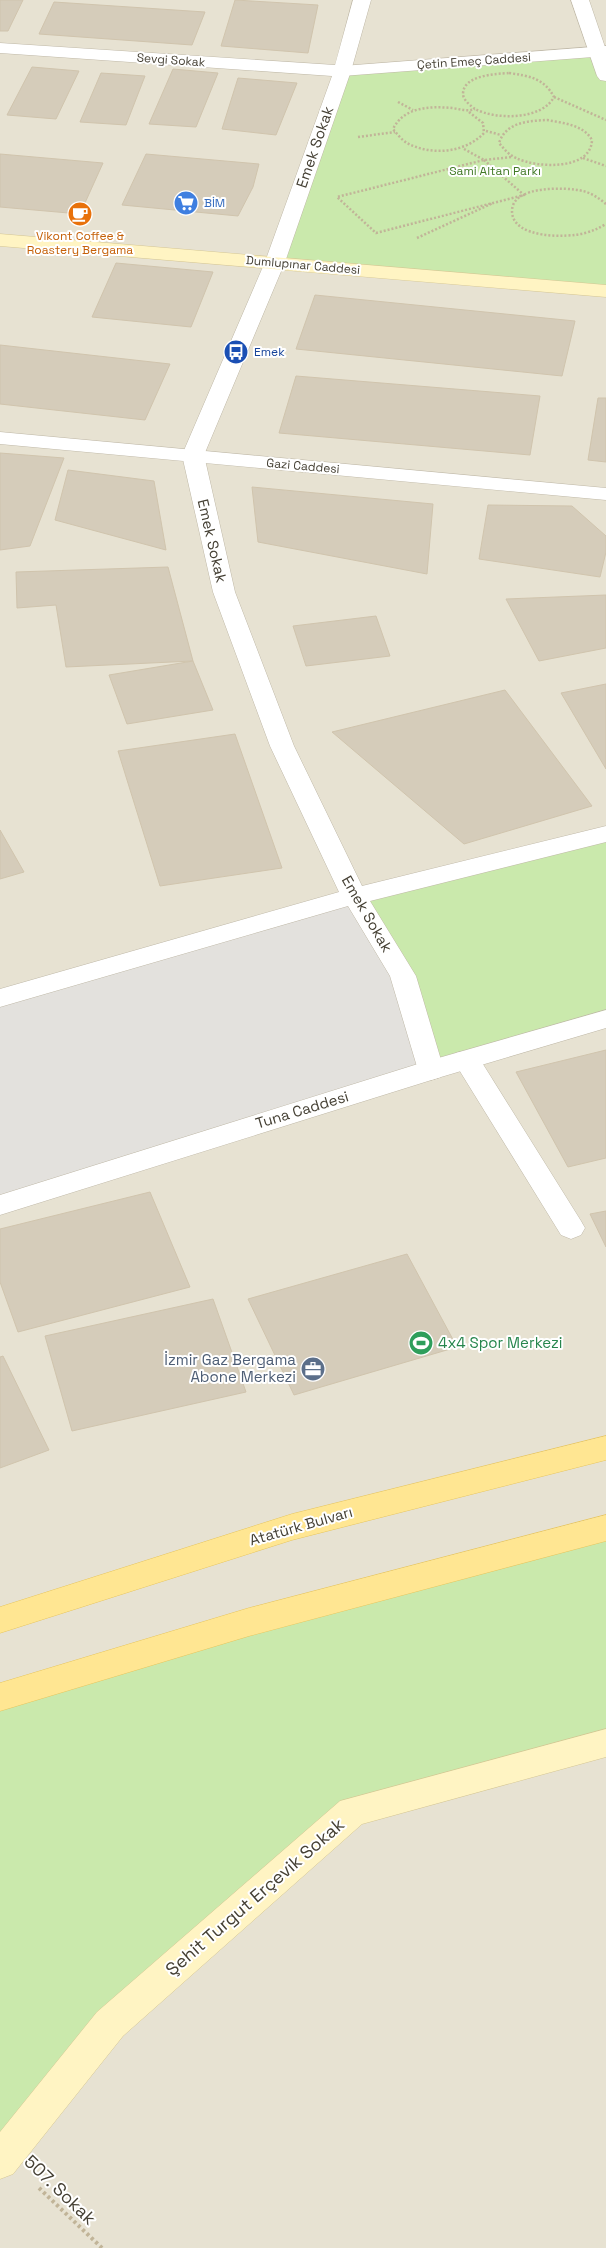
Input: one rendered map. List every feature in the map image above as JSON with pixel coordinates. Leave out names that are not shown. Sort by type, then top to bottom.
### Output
[{"type":"main road","name":"Dumlupınar Caddesi","points":[[0,240],[606,291]]},
{"type":"main road","name":"Atatürk Bulvarı","points":[[0,1620],[292,1527],[606,1448]]},
{"type":"main road","points":[[0,1697],[249,1622],[606,1528]]},
{"type":"main road","name":"Şehit Turgut Erçevik Sokak","points":[[2,2158],[110,2024],[352,1812],[606,1744]]},
{"type":"street","name":"Emek Sokak","points":[[362,0],[342,72],[275,262],[193,455],[224,592],[282,746],[354,896],[403,976],[431,1070]]},
{"type":"street","points":[[580,0],[603,51],[606,76]]},
{"type":"street","name":"Sevgi Sokak","points":[[0,48],[342,72]]},
{"type":"street","name":"Çetin Emeç Caddesi","points":[[342,72],[603,51]]},
{"type":"street","name":"Gazi Caddesi","points":[[0,438],[193,455],[604,496]]},
{"type":"street","points":[[0,998],[354,896],[606,834]]},
{"type":"street","name":"Tuna Caddesi","points":[[0,1205],[431,1070],[606,1018]]},
{"type":"street","points":[[466,1060],[571,1228]]},
{"type":"path","points":[[554,97],[606,120]]},
{"type":"path","points":[[441,107],[468,112],[479,117],[486,131],[475,144],[463,148],[433,150],[418,148],[397,137],[393,129],[395,122],[402,115],[413,110],[441,107]]},
{"type":"path","points":[[468,112],[475,108]]},
{"type":"path","points":[[532,114],[532,121]]},
{"type":"path","points":[[512,157],[504,150],[500,143],[501,136],[507,129],[532,121],[562,122],[585,131],[593,144],[590,152],[582,158],[557,164],[541,164],[512,157],[484,160],[337,197],[376,233],[537,190],[569,189],[585,192],[598,197],[606,204]]},
{"type":"path","points":[[486,131],[501,136]]},
{"type":"path","points":[[463,148],[484,160],[524,195]]},
{"type":"path","points":[[582,158],[606,166]]},
{"type":"path","points":[[524,195],[515,202],[512,210],[513,218],[520,225],[531,231],[553,236],[577,236],[591,233],[606,224]]},
{"type":"path","points":[[412,240],[493,203]]},
{"type":"path","name":"507. Sokak","points":[[2,2158],[102,2248]]},
{"type":"shaded area","points":[[0,0],[606,0],[606,2248],[0,2248]]},
{"type":"shaded area","points":[[354,896],[403,976],[431,1070],[0,1205],[0,998]]},
{"type":"green space","name":"Sami Altan Parkı","points":[[599,51],[606,76],[606,291],[275,262],[342,71]]},
{"type":"green space","points":[[606,834],[606,1019],[431,1070],[354,896]]},
{"type":"green space","points":[[606,1528],[606,1743],[352,1812],[0,2151],[0,1697]]},
{"type":"building","points":[[0,0],[23,0],[8,31],[0,31]]},
{"type":"building","points":[[235,0],[318,5],[308,53],[221,46]]},
{"type":"building","points":[[54,2],[205,12],[192,45],[39,34]]},
{"type":"building","points":[[32,67],[79,71],[56,119],[7,115]]},
{"type":"building","points":[[173,69],[218,73],[196,127],[149,124]]},
{"type":"building","points":[[101,73],[145,76],[126,125],[80,122]]},
{"type":"building","points":[[238,78],[297,83],[276,135],[222,129]]},
{"type":"building","points":[[0,154],[103,163],[80,214],[0,207]]},
{"type":"building","points":[[146,154],[259,164],[253,187],[238,216],[122,205]]},
{"type":"building","points":[[116,263],[213,272],[191,327],[92,317]]},
{"type":"building","points":[[315,295],[575,321],[562,376],[296,349]]},
{"type":"building","points":[[0,345],[170,364],[145,420],[0,404]]},
{"type":"building","points":[[296,376],[540,396],[530,455],[279,433]]},
{"type":"building","points":[[598,398],[606,398],[606,462],[588,460]]},
{"type":"building","points":[[0,453],[64,458],[30,546],[0,550]]},
{"type":"building","points":[[68,470],[154,481],[166,550],[55,520]]},
{"type":"building","points":[[252,487],[433,504],[427,574],[258,542]]},
{"type":"building","points":[[488,505],[572,506],[606,536],[606,552],[600,577],[479,559]]},
{"type":"building","points":[[168,567],[193,661],[66,667],[56,605],[17,608],[16,572]]},
{"type":"building","points":[[606,595],[606,648],[539,661],[506,599]]},
{"type":"building","points":[[376,616],[390,656],[306,666],[293,626]]},
{"type":"building","points":[[193,661],[213,710],[127,724],[109,675]]},
{"type":"building","points":[[606,684],[606,769],[561,693]]},
{"type":"building","points":[[505,690],[592,806],[464,844],[332,732]]},
{"type":"building","points":[[235,734],[282,868],[160,886],[118,751]]},
{"type":"building","points":[[0,830],[24,872],[0,879]]},
{"type":"building","points":[[606,1050],[606,1158],[568,1167],[516,1072]]},
{"type":"building","points":[[150,1192],[190,1287],[18,1332],[0,1282],[0,1229]]},
{"type":"building","points":[[606,1211],[606,1247],[590,1214]]},
{"type":"building","points":[[407,1254],[457,1347],[294,1395],[248,1299]]},
{"type":"building","points":[[213,1299],[246,1392],[72,1431],[45,1336]]},
{"type":"building","points":[[3,1356],[49,1450],[0,1468],[0,1357]]},
{"type":"place","name":"BİM","points":[[186,203]]},
{"type":"place","name":"Vikont Coffee & Roastery Bergama","points":[[80,214]]},
{"type":"place","name":"Emek","points":[[236,352]]},
{"type":"place","name":"4x4 Spor Merkezi","points":[[421,1343]]},
{"type":"place","name":"İzmir Gaz Bergama Abone Merkezi","points":[[313,1369]]}]
